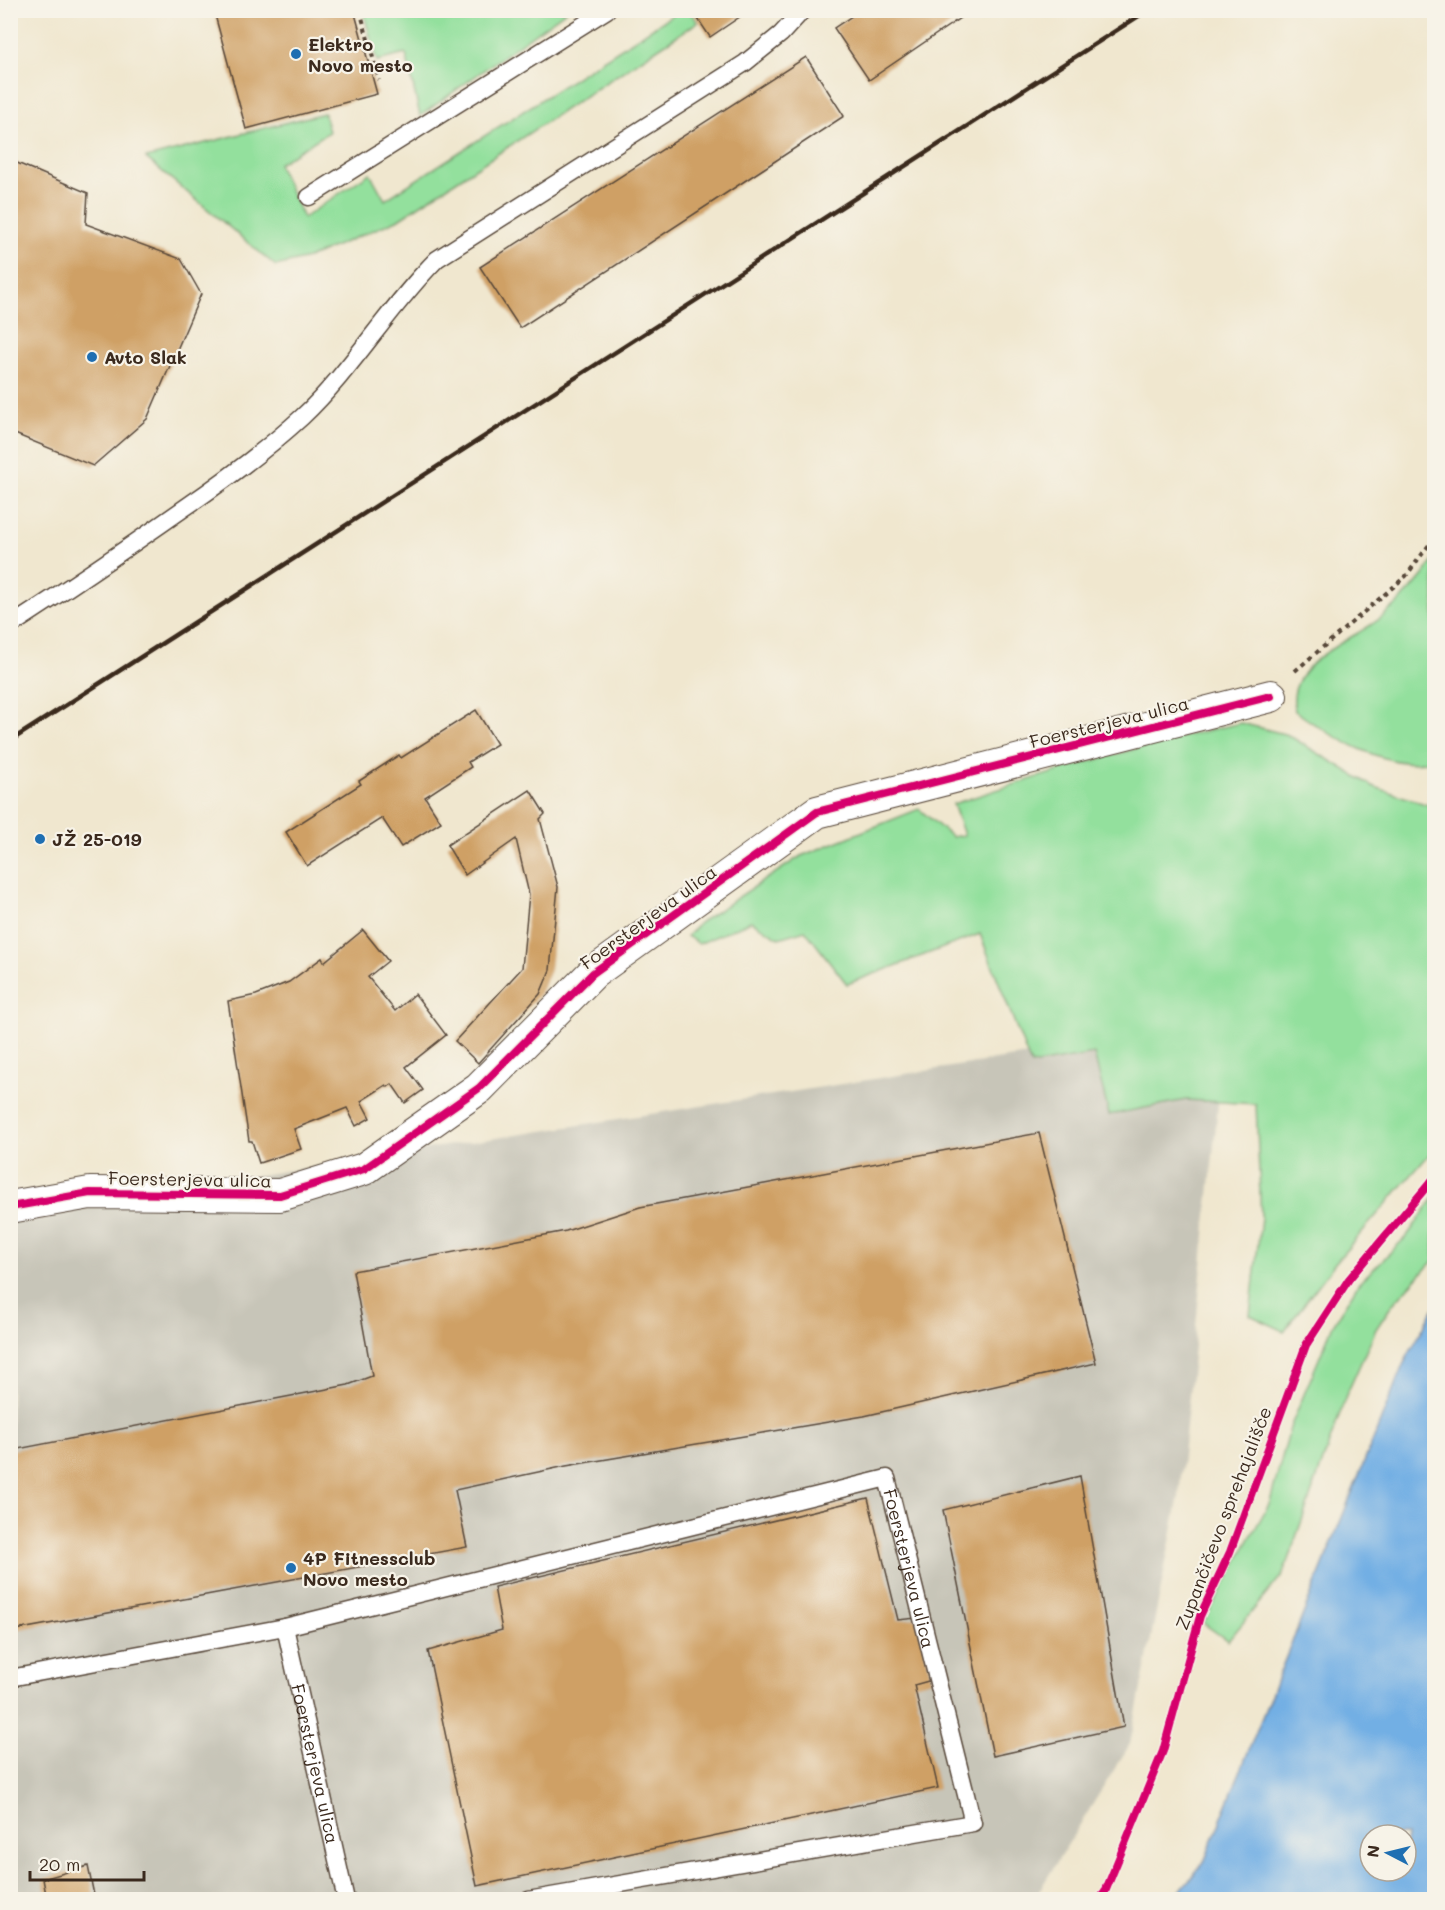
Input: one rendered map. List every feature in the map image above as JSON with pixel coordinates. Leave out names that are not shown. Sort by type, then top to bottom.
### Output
[{"type":"street","name":"Foersterjeva ulica","points":[[10,1207],[90,1193],[280,1195],[364,1169],[479,1088],[593,973],[817,812],[1271,696]]},
{"type":"lane","points":[[309,197],[607,10]]},
{"type":"lane","points":[[10,626],[112,560],[232,474],[301,418],[334,384],[405,293],[437,259],[745,63],[781,34],[803,10]]},
{"type":"lane","name":"Foersterjeva ulica","points":[[10,1678],[285,1627],[887,1478],[973,1823],[528,1899]]},
{"type":"lane","name":"Foersterjeva ulica","points":[[285,1627],[346,1899]]},
{"type":"path","points":[[360,10],[379,80]]},
{"type":"path","points":[[1271,696],[1295,670],[1330,643],[1406,576],[1434,538]]},
{"type":"shaded area","points":[[1226,1024],[1179,1496],[1130,1744],[1034,1899],[11,1900],[11,1214]]},
{"type":"green space","points":[[566,10],[420,116],[406,54],[377,61],[363,11]]},
{"type":"green space","points":[[679,11],[689,11],[698,22],[397,220],[308,258],[276,266],[146,158],[324,113],[329,132],[278,164],[303,218],[370,173],[385,200]]},
{"type":"green space","points":[[1434,560],[1434,760],[1417,763],[1380,757],[1343,741],[1295,711],[1294,694],[1300,679],[1310,666],[1382,617],[1423,576]]},
{"type":"green space","points":[[1241,723],[1288,735],[1372,786],[1434,807],[1434,1149],[1335,1263],[1284,1331],[1250,1315],[1261,1218],[1256,1104],[1186,1100],[1109,1115],[1094,1054],[1031,1065],[980,934],[847,984],[805,930],[779,938],[751,921],[699,944],[687,936],[699,923],[801,856],[919,809],[952,837],[964,835],[953,804],[1096,760]]},
{"type":"green space","points":[[1434,1198],[1434,1260],[1392,1305],[1376,1329],[1346,1396],[1283,1574],[1228,1641],[1203,1623],[1270,1502],[1290,1428],[1333,1325],[1358,1284],[1407,1236]]},
{"type":"water","points":[[1434,1308],[1434,1899],[1173,1899],[1204,1862],[1403,1365]]},
{"type":"building","name":"Elektro Novo mesto","points":[[235,10],[354,10],[377,94],[246,129],[215,15]]},
{"type":"building","points":[[692,10],[750,10],[710,37]]},
{"type":"building","points":[[861,10],[956,10],[960,18],[869,80],[834,28]]},
{"type":"building","points":[[806,57],[844,116],[520,328],[480,267]]},
{"type":"building","name":"Avto Slak","points":[[10,160],[88,193],[86,224],[181,259],[201,294],[147,419],[93,466],[10,432]]},
{"type":"building","points":[[476,710],[497,744],[468,762],[471,767],[425,797],[441,822],[401,847],[382,818],[307,866],[286,832],[361,784],[359,781],[399,755],[401,758]]},
{"type":"building","points":[[530,790],[545,814],[540,819],[558,887],[550,970],[540,994],[478,1063],[455,1041],[522,968],[529,894],[516,839],[465,875],[447,845]]},
{"type":"building","points":[[363,930],[388,961],[368,977],[395,1011],[415,994],[446,1035],[406,1067],[423,1090],[405,1103],[392,1084],[388,1087],[386,1085],[361,1101],[370,1118],[356,1126],[347,1108],[294,1129],[301,1149],[259,1163],[252,1141],[249,1141],[228,1001],[256,995],[289,982],[322,958],[324,962]]},
{"type":"building","points":[[1039,1133],[1096,1363],[864,1416],[566,1466],[455,1490],[467,1547],[10,1631],[10,1442],[13,1450],[348,1385],[372,1376],[353,1271],[566,1231],[640,1207]]},
{"type":"building","points":[[1080,1476],[1124,1727],[993,1756],[943,1510]]},
{"type":"building","points":[[868,1498],[898,1620],[916,1618],[932,1680],[914,1685],[938,1788],[477,1886],[428,1651],[502,1630],[494,1587]]},
{"type":"building","points":[[88,1866],[95,1900],[47,1900],[43,1879]]},
{"type":"building","points":[[804,1892],[805,1900],[764,1900],[764,1898]]},
{"type":"railway","points":[[10,741],[1148,10]]},
{"type":"cycle path","points":[[10,1207],[90,1193],[280,1195],[364,1169],[479,1088],[593,973],[817,812],[1271,696]]},
{"type":"cycle path","name":"Zupančičevo sprehajališče","points":[[1099,1900],[1105,1892],[1163,1751],[1200,1616],[1230,1552],[1306,1345],[1349,1279],[1434,1178]]},
{"type":"place","name":"Elektro Novo mesto","points":[[296,54]]},
{"type":"place","name":"Avto Slak","points":[[92,357]]},
{"type":"place","name":"JŽ 25-019","points":[[40,839]]},
{"type":"place","name":"4P Fitnessclub Novo mesto","points":[[291,1568]]}]
